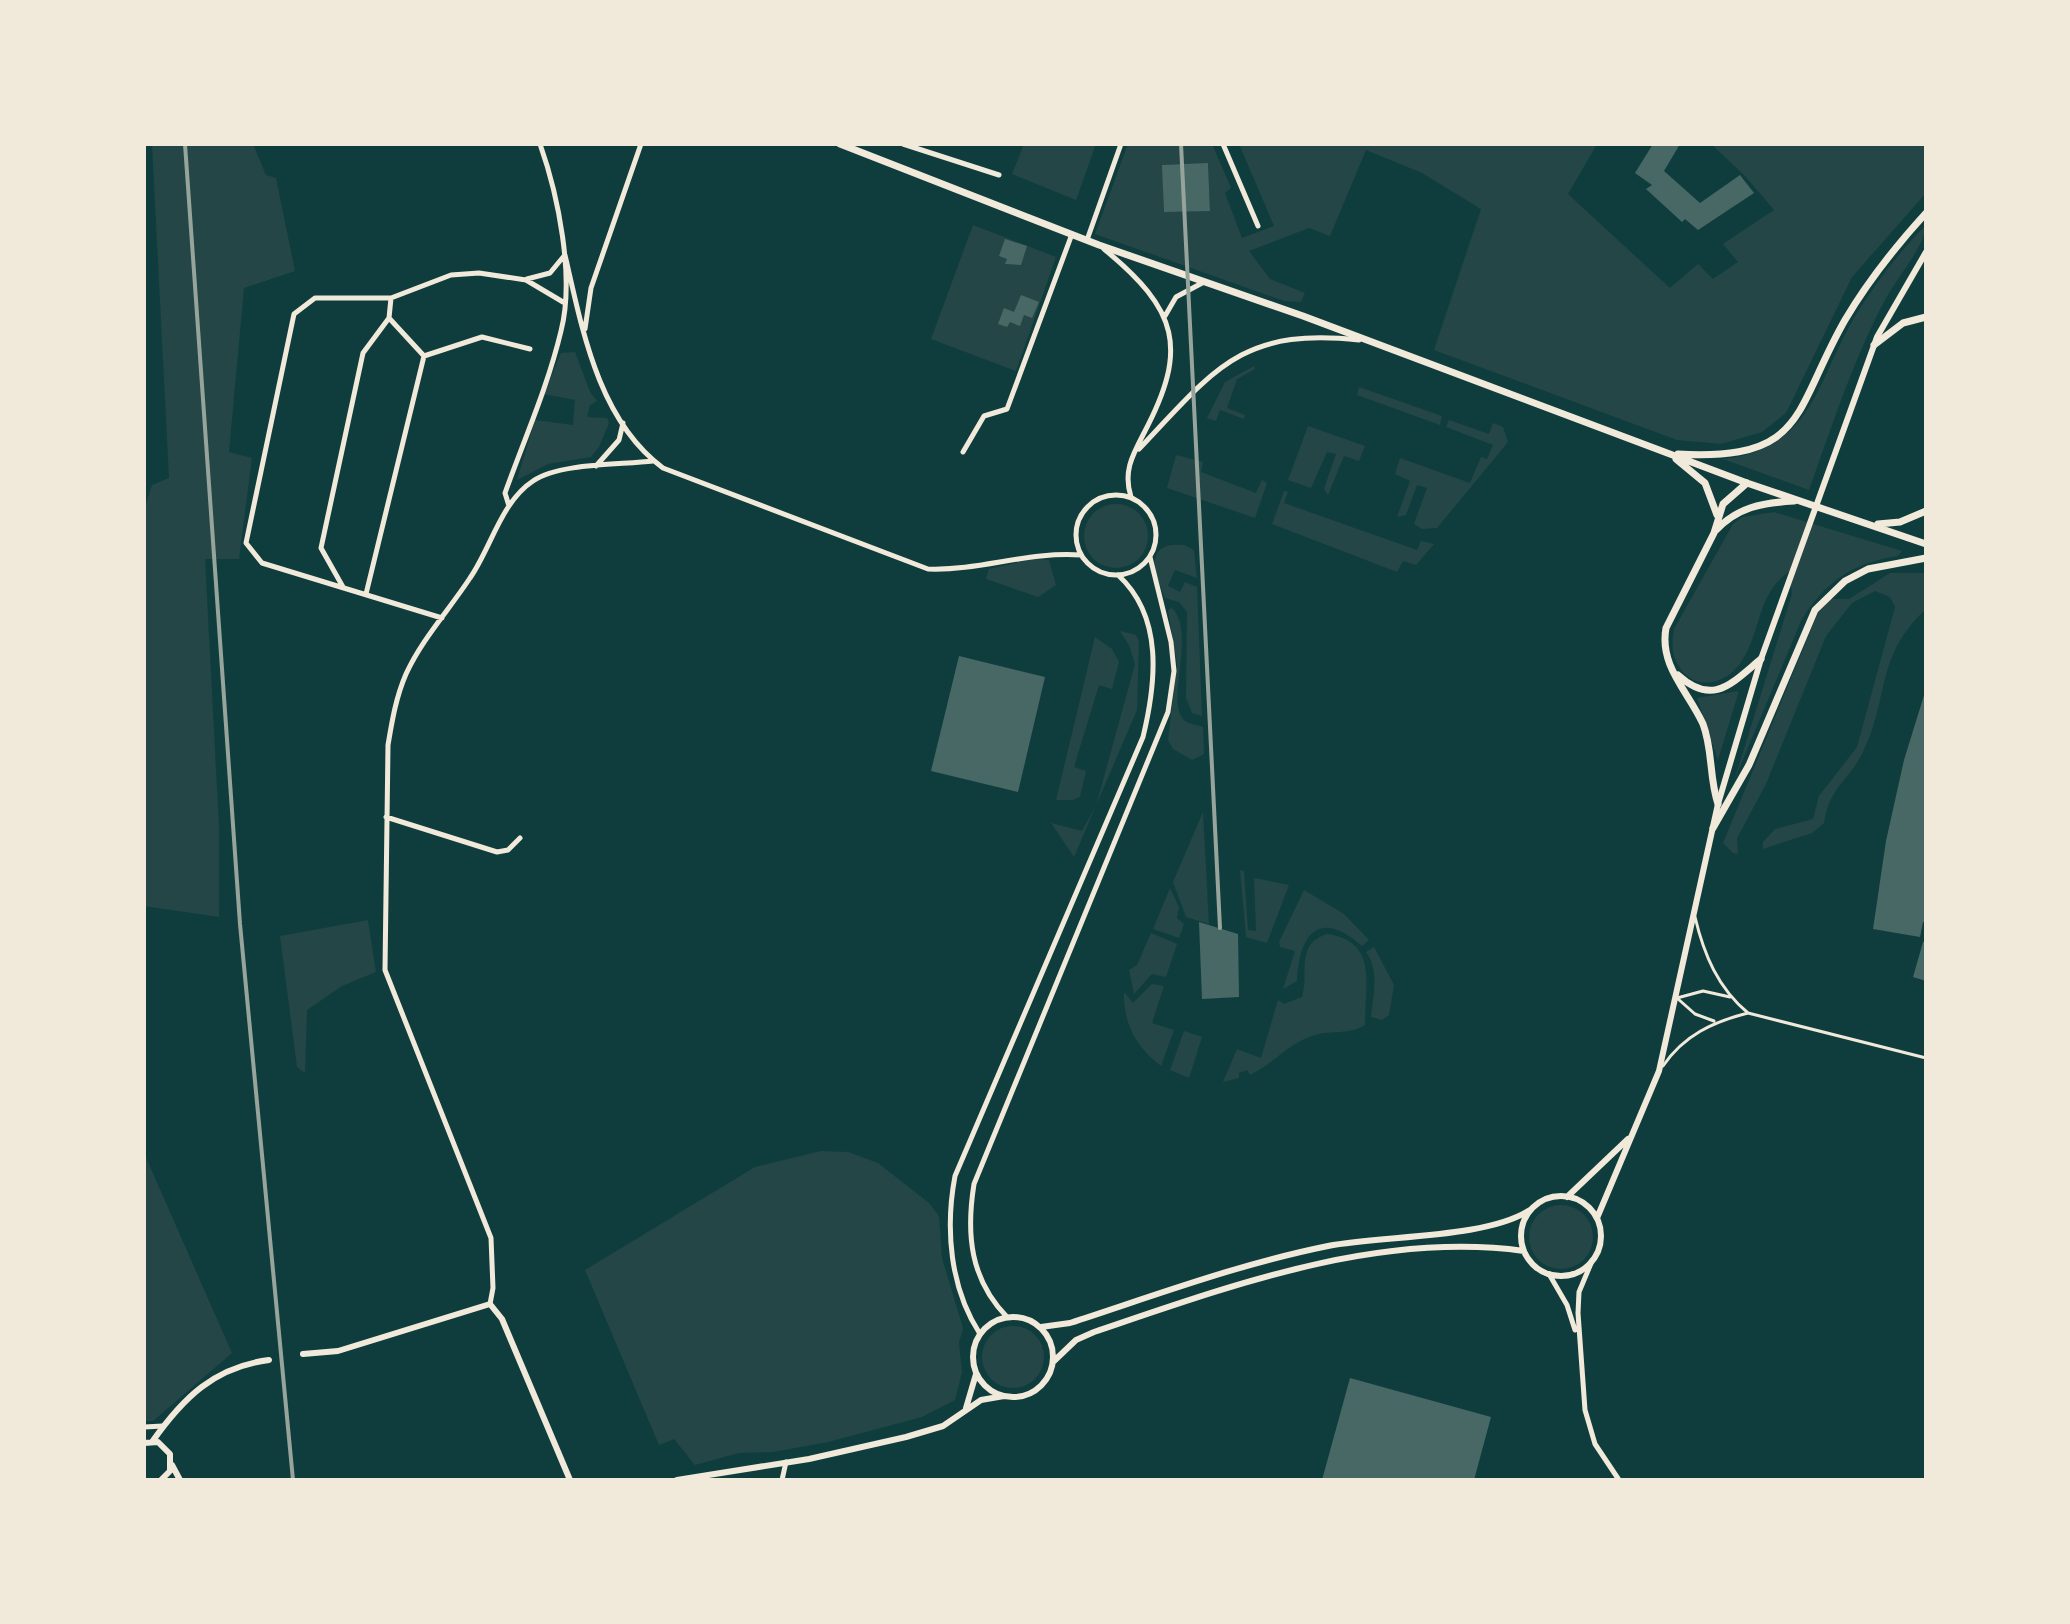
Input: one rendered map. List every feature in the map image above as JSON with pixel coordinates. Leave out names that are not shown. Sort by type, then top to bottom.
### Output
[{"type":"main road","points":[[840,144],[1099,245],[1372,341],[1747,483],[1926,544]]},
{"type":"main road","points":[[1668,453],[1719,456],[1752,449],[1785,430],[1806,404],[1844,323],[1877,269],[1926,213]]},
{"type":"main road","points":[[1874,345],[1903,323],[1926,317]]},
{"type":"main road","points":[[1668,453],[1705,483],[1717,517]]},
{"type":"main road","points":[[1718,804],[1703,725],[1670,668],[1663,642],[1666,628],[1714,533],[1717,517],[1728,497],[1747,483]]},
{"type":"main road","points":[[1714,533],[1729,517],[1753,505],[1797,500]]},
{"type":"main road","points":[[1874,524],[1900,522],[1926,511]]},
{"type":"main road","points":[[1913,539],[1926,535]]},
{"type":"main road","points":[[1713,828],[1749,765],[1815,610],[1845,581],[1868,569],[1926,558]]},
{"type":"main road","points":[[1670,668],[1689,685],[1713,691],[1735,682],[1761,659]]},
{"type":"street","points":[[540,144],[550,174],[584,334],[598,378],[623,423],[653,461],[736,498],[928,569],[961,570],[1047,554],[1081,555]]},
{"type":"street","points":[[584,334],[591,288],[641,144]]},
{"type":"street","points":[[903,144],[999,175]]},
{"type":"street","points":[[1087,240],[1121,144]]},
{"type":"street","points":[[1223,144],[1258,226]]},
{"type":"street","points":[[963,452],[984,416],[1007,409],[1072,234]]},
{"type":"street","points":[[1099,245],[1146,287],[1164,317],[1171,345],[1168,385],[1133,454],[1126,482],[1131,497]]},
{"type":"street","points":[[1597,1218],[1659,1071],[1718,804],[1761,659],[1814,504],[1874,345],[1926,252]]},
{"type":"street","points":[[526,280],[550,273],[565,255]]},
{"type":"street","points":[[509,507],[505,493],[562,328],[565,255]]},
{"type":"street","points":[[442,618],[262,563],[246,543],[294,314],[315,298],[391,298],[451,275],[479,273],[526,280],[563,302]]},
{"type":"street","points":[[1164,317],[1176,297],[1206,281]]},
{"type":"street","points":[[343,587],[321,548],[363,353],[389,318],[391,298]]},
{"type":"street","points":[[389,318],[424,356]]},
{"type":"street","points":[[1133,454],[1218,367],[1238,355],[1281,339],[1321,336],[1372,341]]},
{"type":"street","points":[[424,356],[482,337],[530,349]]},
{"type":"street","points":[[366,594],[424,356]]},
{"type":"street","points":[[595,467],[619,440],[623,423]]},
{"type":"street","points":[[570,1480],[502,1319],[490,1304],[493,1288],[491,1238],[385,970],[388,745],[397,698],[417,652],[472,576],[509,507],[532,481],[562,471],[653,461]]},
{"type":"street","points":[[1114,494],[1131,497],[1144,505],[1154,519],[1156,542],[1150,557],[1131,573],[1118,575],[1098,571],[1081,555],[1075,540],[1077,523],[1085,508],[1098,498],[1114,494]]},
{"type":"street","points":[[1007,1317],[989,1299],[981,1284],[970,1245],[974,1184],[1168,712],[1174,671],[1171,642],[1150,557]]},
{"type":"street","points":[[980,1334],[971,1321],[953,1266],[949,1215],[955,1176],[1143,737],[1153,690],[1148,621],[1133,588],[1118,575]]},
{"type":"street","points":[[386,817],[497,852],[508,850],[520,838]]},
{"type":"street","points":[[1041,1327],[1070,1323],[1272,1258],[1358,1241],[1498,1226],[1541,1201],[1567,1197],[1605,1165],[1633,1133]]},
{"type":"street","points":[[1567,1197],[1589,1208],[1597,1218],[1601,1240],[1579,1292],[1577,1334],[1585,1410],[1595,1444],[1619,1480]]},
{"type":"street","points":[[1530,1210],[1521,1230],[1524,1251],[1530,1261],[1549,1274],[1567,1305],[1577,1334]]},
{"type":"street","points":[[1053,1362],[1076,1340],[1094,1332],[1240,1284],[1308,1267],[1448,1247],[1524,1251]]},
{"type":"street","points":[[1549,1274],[1572,1274],[1592,1261]]},
{"type":"street","points":[[303,1354],[338,1351],[490,1304]]},
{"type":"street","points":[[677,1480],[786,1462],[906,1437],[943,1426],[981,1400],[1030,1394],[1049,1375],[1053,1362],[1053,1349],[1041,1327],[1031,1320],[1007,1317],[987,1326],[972,1354],[976,1374],[966,1408]]},
{"type":"street","points":[[180,1480],[167,1449],[148,1442],[218,1373],[243,1363],[269,1360]]},
{"type":"street","points":[[976,1374],[993,1392],[1004,1396]]},
{"type":"street","points":[[144,1427],[163,1426]]},
{"type":"street","points":[[782,1480],[786,1462]]},
{"type":"street","points":[[161,1480],[172,1465]]},
{"type":"lane","points":[[1694,913],[1707,956],[1730,997],[1748,1013],[1926,1058]]},
{"type":"lane","points":[[1677,998],[1703,991],[1730,997]]},
{"type":"lane","points":[[1677,998],[1695,1014],[1716,1021]]},
{"type":"lane","points":[[1659,1071],[1681,1044],[1716,1021],[1748,1013]]},
{"type":"shaded area","points":[[152,144],[253,144],[266,175],[276,178],[295,271],[244,288],[229,452],[252,458],[239,559],[205,559],[219,827],[219,917],[144,906],[144,510],[152,485],[169,478]]},
{"type":"shaded area","points":[[1024,144],[1096,144],[1076,200],[1012,174]]},
{"type":"shaded area","points":[[1128,144],[1213,146],[1231,188],[1225,193],[1242,238],[1274,226],[1239,144],[1597,144],[1568,194],[1670,288],[1698,264],[1713,279],[1738,262],[1723,244],[1774,210],[1745,176],[1711,144],[1926,144],[1926,193],[1852,277],[1786,413],[1762,432],[1721,444],[1677,440],[1434,350],[1481,209],[1422,173],[1366,150],[1330,236],[1309,228],[1249,251],[1270,279],[1305,293],[1301,302],[1284,301],[1095,234]],"holes":[[[1208,164],[1210,210],[1164,212],[1163,165]]]},
{"type":"shaded area","points":[[973,225],[1056,257],[1016,371],[931,339]]},
{"type":"shaded area","points":[[1926,225],[1921,242],[1885,300],[1863,346],[1809,490],[1723,459],[1753,453],[1776,442],[1794,427],[1808,409],[1854,318],[1878,281]]},
{"type":"shaded area","points":[[575,352],[590,392],[597,401],[590,405],[587,417],[607,418],[609,423],[599,447],[591,457],[548,464],[517,480],[535,420],[573,425],[575,400],[544,394],[561,353]]},
{"type":"shaded area","points":[[1254,366],[1255,369],[1237,379],[1227,408],[1245,415],[1244,419],[1220,410],[1216,421],[1207,418],[1225,382]]},
{"type":"shaded area","points":[[1359,387],[1442,416],[1440,425],[1357,395]]},
{"type":"shaded area","points":[[1449,420],[1489,434],[1493,423],[1503,427],[1508,442],[1437,528],[1422,529],[1414,524],[1427,488],[1417,485],[1406,515],[1397,517],[1410,481],[1395,474],[1400,458],[1470,483],[1481,457],[1487,459],[1493,445],[1446,427]]},
{"type":"shaded area","points":[[1308,426],[1365,446],[1359,461],[1344,456],[1328,495],[1324,489],[1336,454],[1327,452],[1311,488],[1288,480]]},
{"type":"shaded area","points":[[1176,455],[1203,462],[1201,472],[1256,493],[1262,480],[1267,483],[1255,518],[1167,488]]},
{"type":"shaded area","points":[[1284,491],[1288,492],[1284,503],[1417,550],[1421,541],[1434,544],[1416,565],[1403,561],[1397,572],[1272,524]]},
{"type":"shaded area","points":[[1110,504],[1122,504],[1139,513],[1146,524],[1146,548],[1139,559],[1122,568],[1110,568],[1098,563],[1089,554],[1084,542],[1084,530],[1089,518],[1098,509]]},
{"type":"shaded area","points":[[1774,512],[1902,551],[1898,556],[1868,563],[1842,576],[1810,607],[1801,621],[1734,781],[1792,594],[1789,572],[1771,590],[1743,659],[1737,668],[1720,680],[1702,682],[1685,674],[1674,656],[1673,634],[1733,524],[1742,517]]},
{"type":"shaded area","points":[[1184,545],[1194,550],[1197,578],[1175,570],[1168,586],[1180,592],[1185,582],[1197,587],[1202,716],[1192,713],[1186,698],[1187,612],[1179,602],[1165,598],[1155,561],[1162,548]]},
{"type":"shaded area","points":[[1033,559],[1049,560],[1056,585],[1038,597],[986,579],[989,569]]},
{"type":"shaded area","points":[[1890,573],[1926,573],[1926,609],[1898,644],[1890,661],[1871,734],[1856,764],[1830,801],[1824,823],[1812,833],[1763,849],[1763,842],[1775,829],[1813,819],[1819,796],[1857,747],[1895,607],[1890,597],[1875,591],[1852,603],[1826,636],[1766,784],[1737,838],[1738,854],[1733,853],[1723,843],[1818,613],[1830,599],[1849,599]]},
{"type":"shaded area","points":[[1172,608],[1179,619],[1182,634],[1179,712],[1185,721],[1203,727],[1204,754],[1192,760],[1173,749],[1168,740],[1177,664],[1168,610]]},
{"type":"shaded area","points":[[1120,631],[1136,635],[1139,642],[1137,710],[1096,805],[1135,664],[1129,645]]},
{"type":"shaded area","points":[[1095,637],[1112,649],[1119,662],[1112,689],[1099,685],[1074,767],[1086,771],[1080,797],[1056,800]]},
{"type":"shaded area","points":[[1738,691],[1738,694],[1718,760],[1697,698]]},
{"type":"shaded area","points":[[1095,807],[1074,857],[1051,823],[1082,831]]},
{"type":"shaded area","points":[[1203,812],[1209,924],[1186,917],[1173,882]]},
{"type":"shaded area","points":[[1240,870],[1244,871],[1248,930],[1256,931],[1254,878],[1289,885],[1267,943],[1246,937]]},
{"type":"shaded area","points":[[1170,888],[1179,907],[1177,918],[1184,924],[1179,938],[1153,929]]},
{"type":"shaded area","points":[[1304,890],[1344,914],[1369,940],[1362,946],[1334,929],[1323,928],[1314,932],[1302,950],[1297,981],[1283,989],[1295,951],[1280,947],[1279,942]]},
{"type":"shaded area","points":[[368,920],[376,972],[342,986],[307,1010],[305,1073],[297,1067],[280,936]]},
{"type":"shaded area","points":[[1151,933],[1177,944],[1166,977],[1152,974],[1134,994],[1129,970],[1137,965]]},
{"type":"shaded area","points":[[1327,934],[1344,938],[1362,956],[1367,982],[1365,1025],[1306,1038],[1250,1075],[1247,1070],[1239,1073],[1239,1078],[1223,1082],[1237,1049],[1261,1058],[1278,1000],[1284,1004],[1302,997],[1307,952],[1310,945]]},
{"type":"shaded area","points":[[1374,947],[1394,985],[1389,1015],[1382,1020],[1371,1017],[1374,975],[1366,952]]},
{"type":"shaded area","points":[[1152,984],[1164,986],[1152,1023],[1174,1030],[1161,1066],[1133,1034],[1124,1003],[1124,992],[1133,1003]]},
{"type":"shaded area","points":[[1184,1031],[1202,1037],[1189,1078],[1170,1070]]},
{"type":"shaded area","points":[[821,1151],[848,1152],[878,1163],[929,1203],[939,1216],[942,1258],[963,1328],[959,1343],[962,1372],[955,1400],[922,1417],[828,1442],[773,1452],[739,1453],[695,1465],[674,1439],[659,1445],[585,1270],[755,1167]]},
{"type":"shaded area","points":[[144,1153],[232,1353],[153,1421],[144,1421]]},
{"type":"shaded area","points":[[1555,1205],[1567,1205],[1584,1214],[1591,1225],[1591,1249],[1584,1260],[1567,1269],[1555,1269],[1543,1264],[1534,1255],[1529,1243],[1529,1231],[1534,1219],[1543,1210]]},
{"type":"shaded area","points":[[1013,1326],[1025,1328],[1035,1335],[1042,1345],[1042,1369],[1035,1379],[1025,1386],[1013,1388],[1001,1386],[991,1379],[984,1369],[982,1357],[984,1345],[991,1335],[1001,1328]]},
{"type":"building","points":[[1653,144],[1680,144],[1664,171],[1700,203],[1740,175],[1754,193],[1698,230],[1685,219],[1682,222],[1646,189],[1652,185],[1635,173]]},
{"type":"building","points":[[1208,163],[1210,211],[1164,212],[1162,165]]},
{"type":"building","points":[[1005,239],[1027,246],[1021,265],[1005,264],[1007,259],[999,256]]},
{"type":"building","points":[[1021,295],[1039,302],[1032,318],[1024,315],[1020,326],[1010,322],[1007,327],[998,324],[1004,308],[1014,312]]},
{"type":"building","points":[[959,656],[1045,677],[1018,792],[931,771]]},
{"type":"building","points":[[1925,692],[1926,923],[1923,922],[1920,937],[1873,929],[1886,841],[1904,760]]},
{"type":"building","points":[[1199,922],[1238,934],[1239,997],[1202,999]]},
{"type":"building","points":[[1923,942],[1926,942],[1926,981],[1913,977]]},
{"type":"building","points":[[1350,1378],[1491,1417],[1474,1480],[1322,1480]]},
{"type":"railway","points":[[185,144],[240,924],[293,1480]]},
{"type":"railway","points":[[1181,144],[1220,928]]}]
